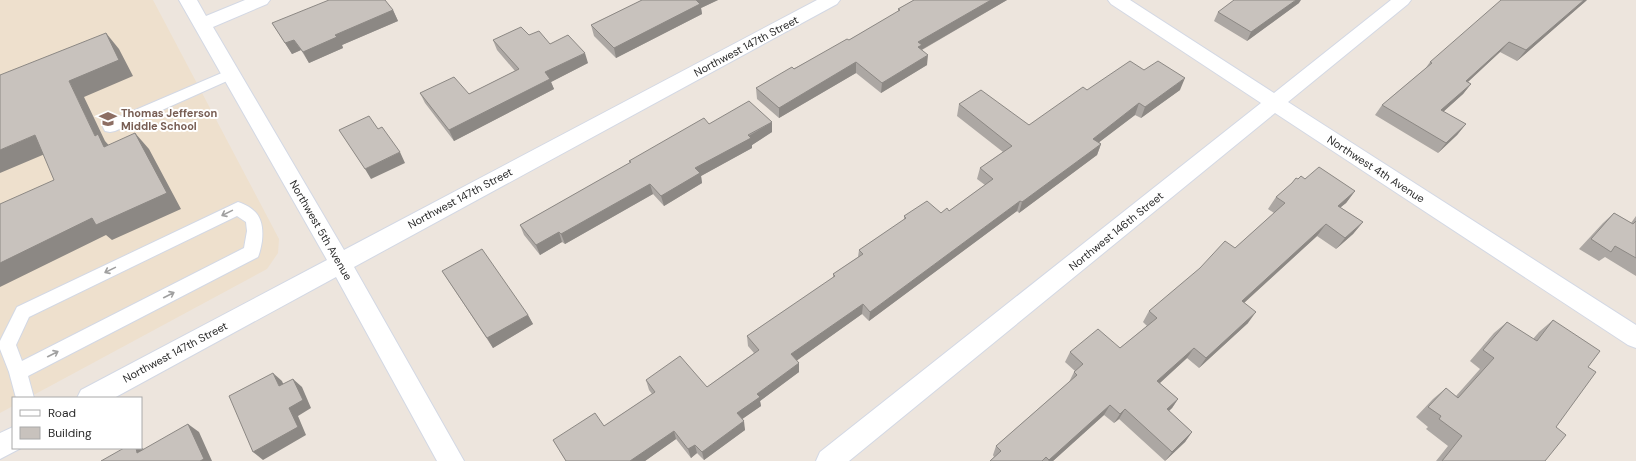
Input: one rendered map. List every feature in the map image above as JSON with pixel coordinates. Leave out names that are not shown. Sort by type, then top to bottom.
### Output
[{"type":"street","name":"Northwest 5th Avenue","points":[[188,0],[340,263],[451,461]]},
{"type":"street","points":[[202,24],[261,0]]},
{"type":"street","name":"Northwest 147th Street","points":[[92,397],[831,0]]},
{"type":"street","name":"Northwest 4th Avenue","points":[[1117,0],[1636,338]]},
{"type":"street","name":"Northwest 146th Street","points":[[829,461],[1402,0]]},
{"type":"street","points":[[0,446],[12,440]]},
{"type":"lane","points":[[110,127],[231,74]]},
{"type":"lane","points":[[18,372],[252,252],[255,231],[253,219],[238,208],[23,312],[7,345],[18,372],[25,397]]},
{"type":"shaded area","name":"Thomas Jefferson Middle School","points":[[0,0],[153,0],[279,239],[278,253],[267,269],[30,397],[12,397],[12,407],[0,413]]},
{"type":"building","points":[[329,0],[385,0],[393,10],[335,35],[337,37],[303,52],[294,40],[285,43],[272,23]]},
{"type":"building","points":[[642,0],[696,0],[700,4],[614,48],[591,25]]},
{"type":"building","points":[[914,0],[991,0],[918,42],[922,45],[918,47],[928,55],[882,83],[856,62],[779,108],[756,88],[792,67],[794,69],[847,39],[849,40]]},
{"type":"building","points":[[1234,0],[1296,0],[1251,32],[1218,12]]},
{"type":"building","points":[[1501,0],[1584,0],[1526,50],[1509,42],[1466,81],[1471,84],[1441,110],[1466,124],[1446,143],[1382,105],[1432,63],[1430,62]]},
{"type":"building","points":[[521,27],[529,35],[539,31],[550,44],[568,35],[585,53],[545,72],[550,79],[449,130],[420,93],[454,77],[469,94],[519,69],[493,40]]},
{"type":"building","points":[[106,33],[119,60],[69,81],[95,136],[98,134],[104,147],[135,133],[167,193],[96,225],[92,218],[0,263],[0,204],[54,180],[35,135],[0,150],[0,75]]},
{"type":"building","points":[[1130,61],[1144,70],[1158,61],[1185,78],[1145,107],[1139,103],[1093,139],[1101,144],[1022,202],[1020,201],[870,312],[863,304],[791,354],[799,363],[757,394],[760,397],[737,413],[744,421],[702,452],[695,445],[688,449],[674,431],[630,461],[566,461],[553,440],[595,413],[604,426],[655,392],[646,380],[680,356],[707,387],[759,350],[747,336],[835,276],[833,274],[863,254],[859,250],[906,218],[904,216],[927,201],[941,213],[947,208],[949,211],[993,179],[980,168],[1012,146],[959,104],[981,90],[1029,125],[1083,87],[1087,90]]},
{"type":"building","points":[[749,101],[772,122],[748,135],[751,138],[695,168],[700,173],[661,196],[650,184],[561,234],[559,232],[536,245],[520,225],[631,162],[629,161],[704,118],[709,124]]},
{"type":"building","points":[[369,116],[378,129],[382,127],[400,152],[365,169],[339,130]]},
{"type":"building","points":[[1319,167],[1355,191],[1338,206],[1363,222],[1345,238],[1326,224],[1242,301],[1256,312],[1206,358],[1194,348],[1157,381],[1178,399],[1167,409],[1192,432],[1172,452],[1125,409],[1120,414],[1110,405],[1049,460],[1046,457],[1042,461],[990,461],[1001,451],[996,446],[1077,375],[1074,372],[1083,364],[1070,352],[1098,329],[1120,348],[1157,318],[1149,311],[1200,268],[1225,241],[1235,248],[1285,203],[1276,197],[1296,178],[1298,179],[1301,176],[1305,179]]},
{"type":"building","points":[[1614,213],[1633,224],[1636,221],[1636,258],[1615,246],[1611,252],[1591,239]]},
{"type":"building","points":[[482,249],[528,315],[487,338],[442,271]]},
{"type":"building","points":[[1553,320],[1600,351],[1588,367],[1596,372],[1556,427],[1566,435],[1545,461],[1442,461],[1462,436],[1439,419],[1441,416],[1428,407],[1446,388],[1458,398],[1494,358],[1483,350],[1507,322],[1537,341]]},
{"type":"building","points":[[273,373],[279,386],[293,379],[303,400],[289,408],[298,427],[253,452],[229,396]]},
{"type":"building","points":[[188,424],[204,459],[200,461],[101,461],[122,449],[136,449],[137,453]]},
{"type":"place","name":"Thomas Jefferson Middle School","points":[[108,119]]}]
